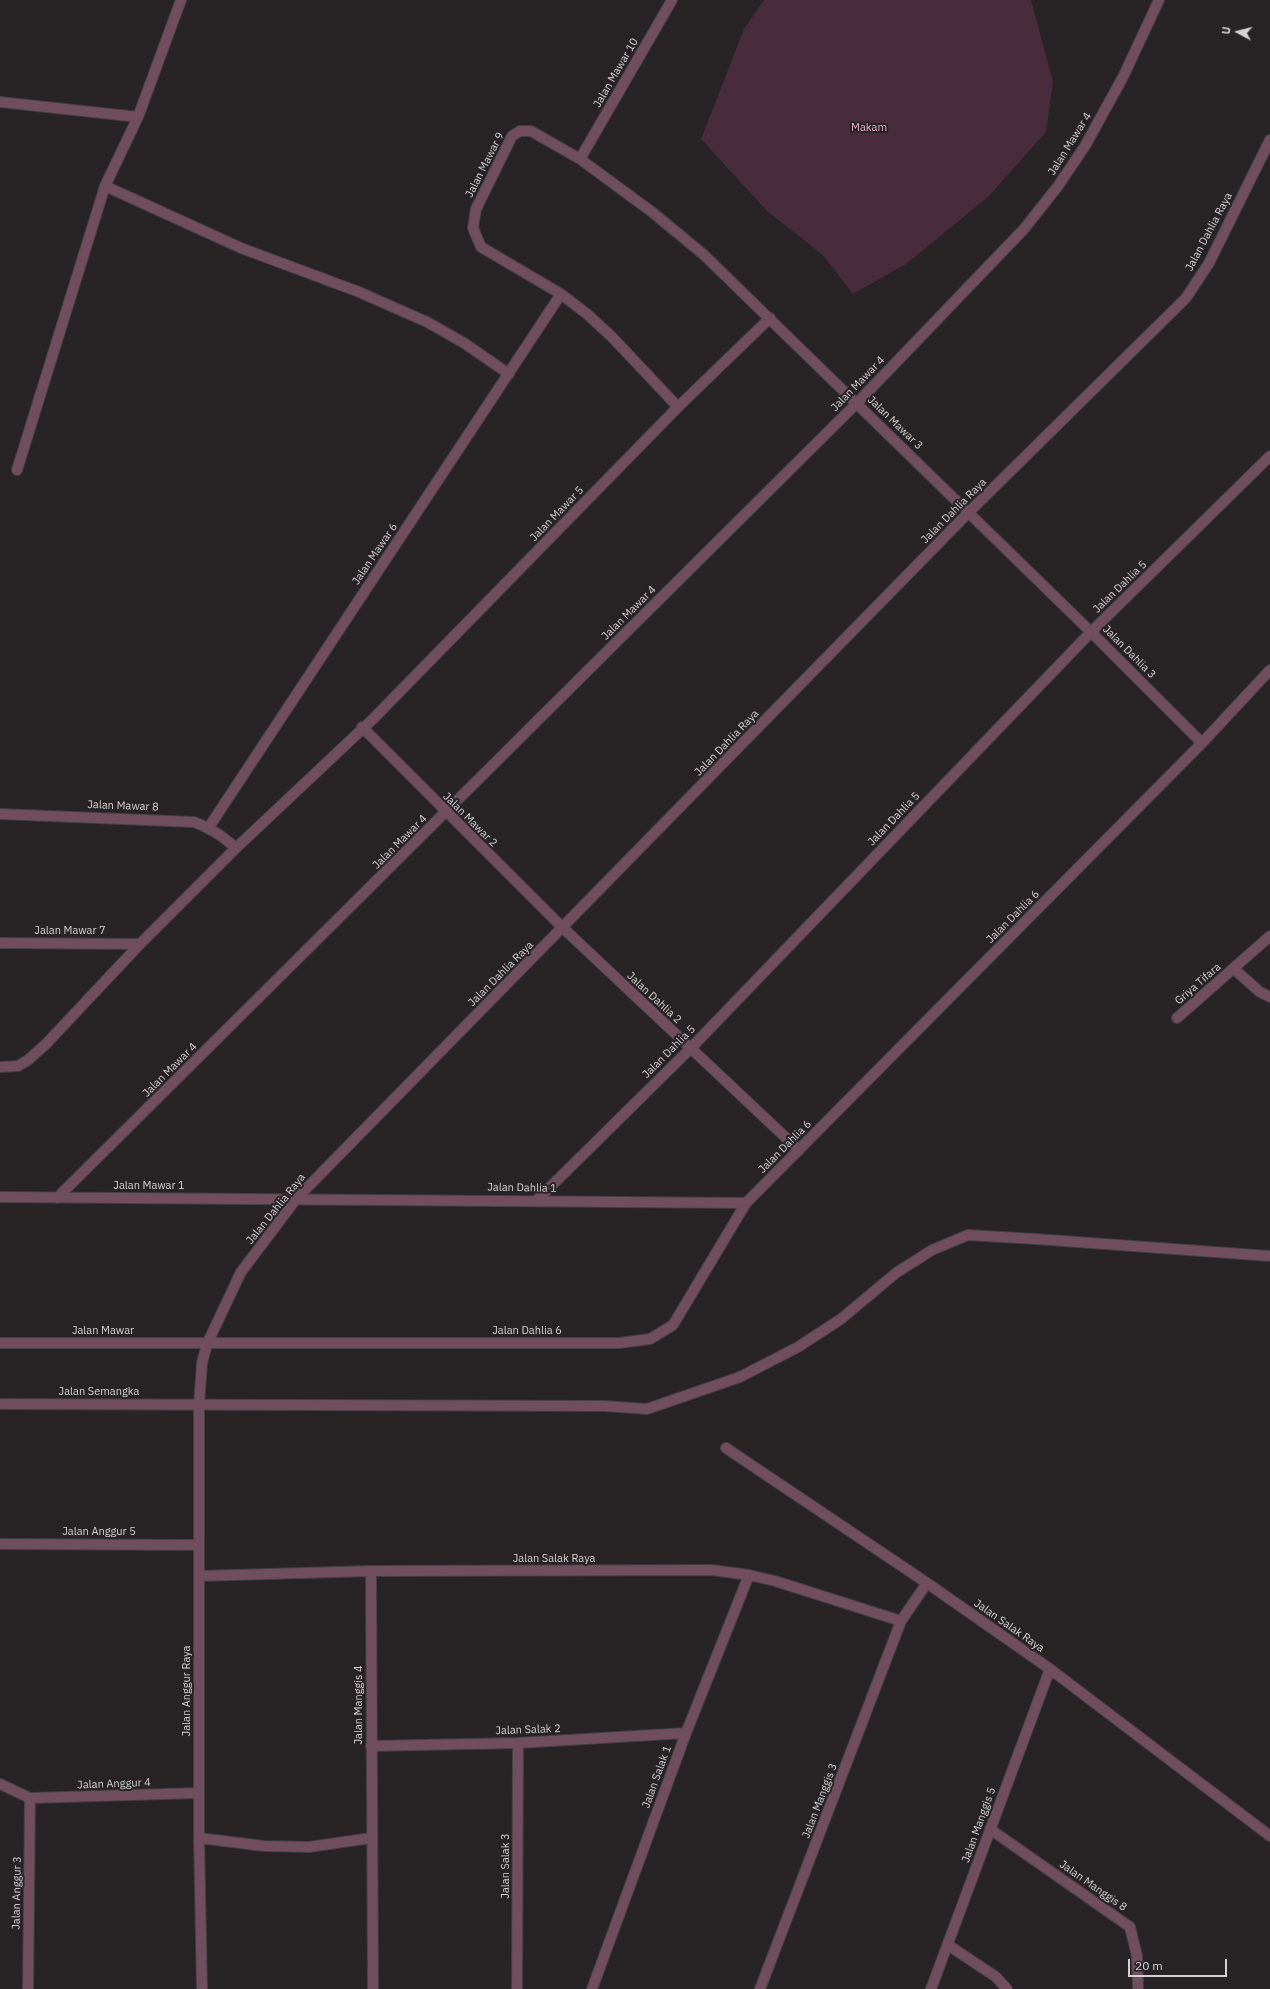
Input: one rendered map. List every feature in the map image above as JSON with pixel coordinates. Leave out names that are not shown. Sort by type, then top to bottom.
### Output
[{"type":"street","points":[[17,470],[105,186],[138,117],[181,0]]},
{"type":"street","name":"Jalan Mawar 10","points":[[580,159],[672,0]]},
{"type":"street","name":"Jalan Mawar 4","points":[[57,1198],[447,813],[857,403],[1024,229],[1058,186],[1085,146],[1123,77],[1159,0]]},
{"type":"street","points":[[0,102],[138,117]]},
{"type":"street","name":"Jalan Mawar 9","points":[[678,407],[587,314],[561,294],[481,247],[472,228],[476,209],[512,136],[520,131],[531,131],[580,159],[652,212],[703,254],[770,318]]},
{"type":"street","name":"Jalan Dahlia Raya","points":[[200,1394],[202,1362],[207,1344],[241,1272],[297,1198],[969,512],[1186,298],[1209,263],[1270,140]]},
{"type":"street","points":[[105,186],[241,248],[359,292],[426,322],[464,343],[509,374]]},
{"type":"street","name":"Jalan Mawar 6","points":[[209,827],[561,294]]},
{"type":"street","name":"Jalan Mawar 3","points":[[770,318],[969,512]]},
{"type":"street","name":"Jalan Mawar 5","points":[[0,1067],[18,1066],[28,1060],[46,1044],[140,944],[236,848],[362,727],[373,719],[678,407],[770,318]]},
{"type":"street","name":"Jalan Dahlia 5","points":[[536,1200],[690,1049],[1091,632],[1270,456]]},
{"type":"street","name":"Jalan Dahlia 3","points":[[969,512],[1202,743]]},
{"type":"street","name":"Jalan Dahlia 6","points":[[207,1344],[611,1343],[650,1340],[673,1325],[746,1203],[1202,743],[1270,670]]},
{"type":"street","name":"Jalan Mawar 2","points":[[362,727],[563,928]]},
{"type":"street","name":"Jalan Mawar 8","points":[[0,814],[181,820],[194,822],[209,827],[236,848]]},
{"type":"street","name":"Jalan Dahlia 2","points":[[563,928],[799,1150]]},
{"type":"street","name":"Griya Tifara","points":[[1178,1018],[1270,936]]},
{"type":"street","name":"Jalan Mawar 7","points":[[0,943],[140,944]]},
{"type":"street","name":"Griya Tifara","points":[[1234,969],[1260,992],[1270,997]]},
{"type":"street","name":"Jalan Mawar 1","points":[[0,1197],[297,1198]]},
{"type":"street","name":"Jalan Dahlia 1","points":[[297,1198],[746,1203]]},
{"type":"street","name":"Jalan Semangka","points":[[0,1404],[605,1406],[647,1409],[740,1377],[798,1347],[841,1319],[896,1274],[932,1250],[968,1235],[1270,1256]]},
{"type":"street","name":"Jalan Mawar","points":[[0,1343],[207,1344]]},
{"type":"street","name":"Jalan Anggur Raya","points":[[200,1394],[199,1838],[202,1989]]},
{"type":"street","name":"Jalan Salak Raya","points":[[726,1448],[927,1583],[1050,1669],[1270,1836]]},
{"type":"street","name":"Jalan Anggur 5","points":[[0,1544],[199,1545]]},
{"type":"street","name":"Jalan Salak Raya","points":[[199,1576],[371,1571],[712,1570],[749,1574],[901,1621]]},
{"type":"street","name":"Jalan Manggis 4","points":[[371,1571],[371,1838],[373,1989]]},
{"type":"street","name":"Jalan Salak 1","points":[[592,1989],[686,1733],[749,1574]]},
{"type":"street","name":"Jalan Manggis 3","points":[[760,1989],[901,1621],[927,1583]]},
{"type":"street","name":"Jalan Manggis 5","points":[[931,1989],[1050,1669]]},
{"type":"street","name":"Jalan Salak 2","points":[[372,1746],[518,1743],[686,1733]]},
{"type":"street","name":"Jalan Salak 3","points":[[518,1743],[518,1989]]},
{"type":"street","points":[[0,1784],[30,1798]]},
{"type":"street","name":"Jalan Anggur 4","points":[[30,1798],[199,1793]]},
{"type":"street","name":"Jalan Anggur 3","points":[[28,1989],[30,1798]]},
{"type":"street","name":"Jalan Manggis 8","points":[[990,1829],[1130,1927],[1137,1956],[1138,1989]]},
{"type":"street","points":[[199,1838],[264,1846],[308,1847],[371,1838]]},
{"type":"street","points":[[948,1945],[996,1977],[1007,1989]]},
{"type":"green space","name":"Makam","points":[[764,0],[1031,0],[1053,82],[1046,132],[988,197],[906,264],[853,294],[823,255],[768,212],[701,139],[744,29]]}]
